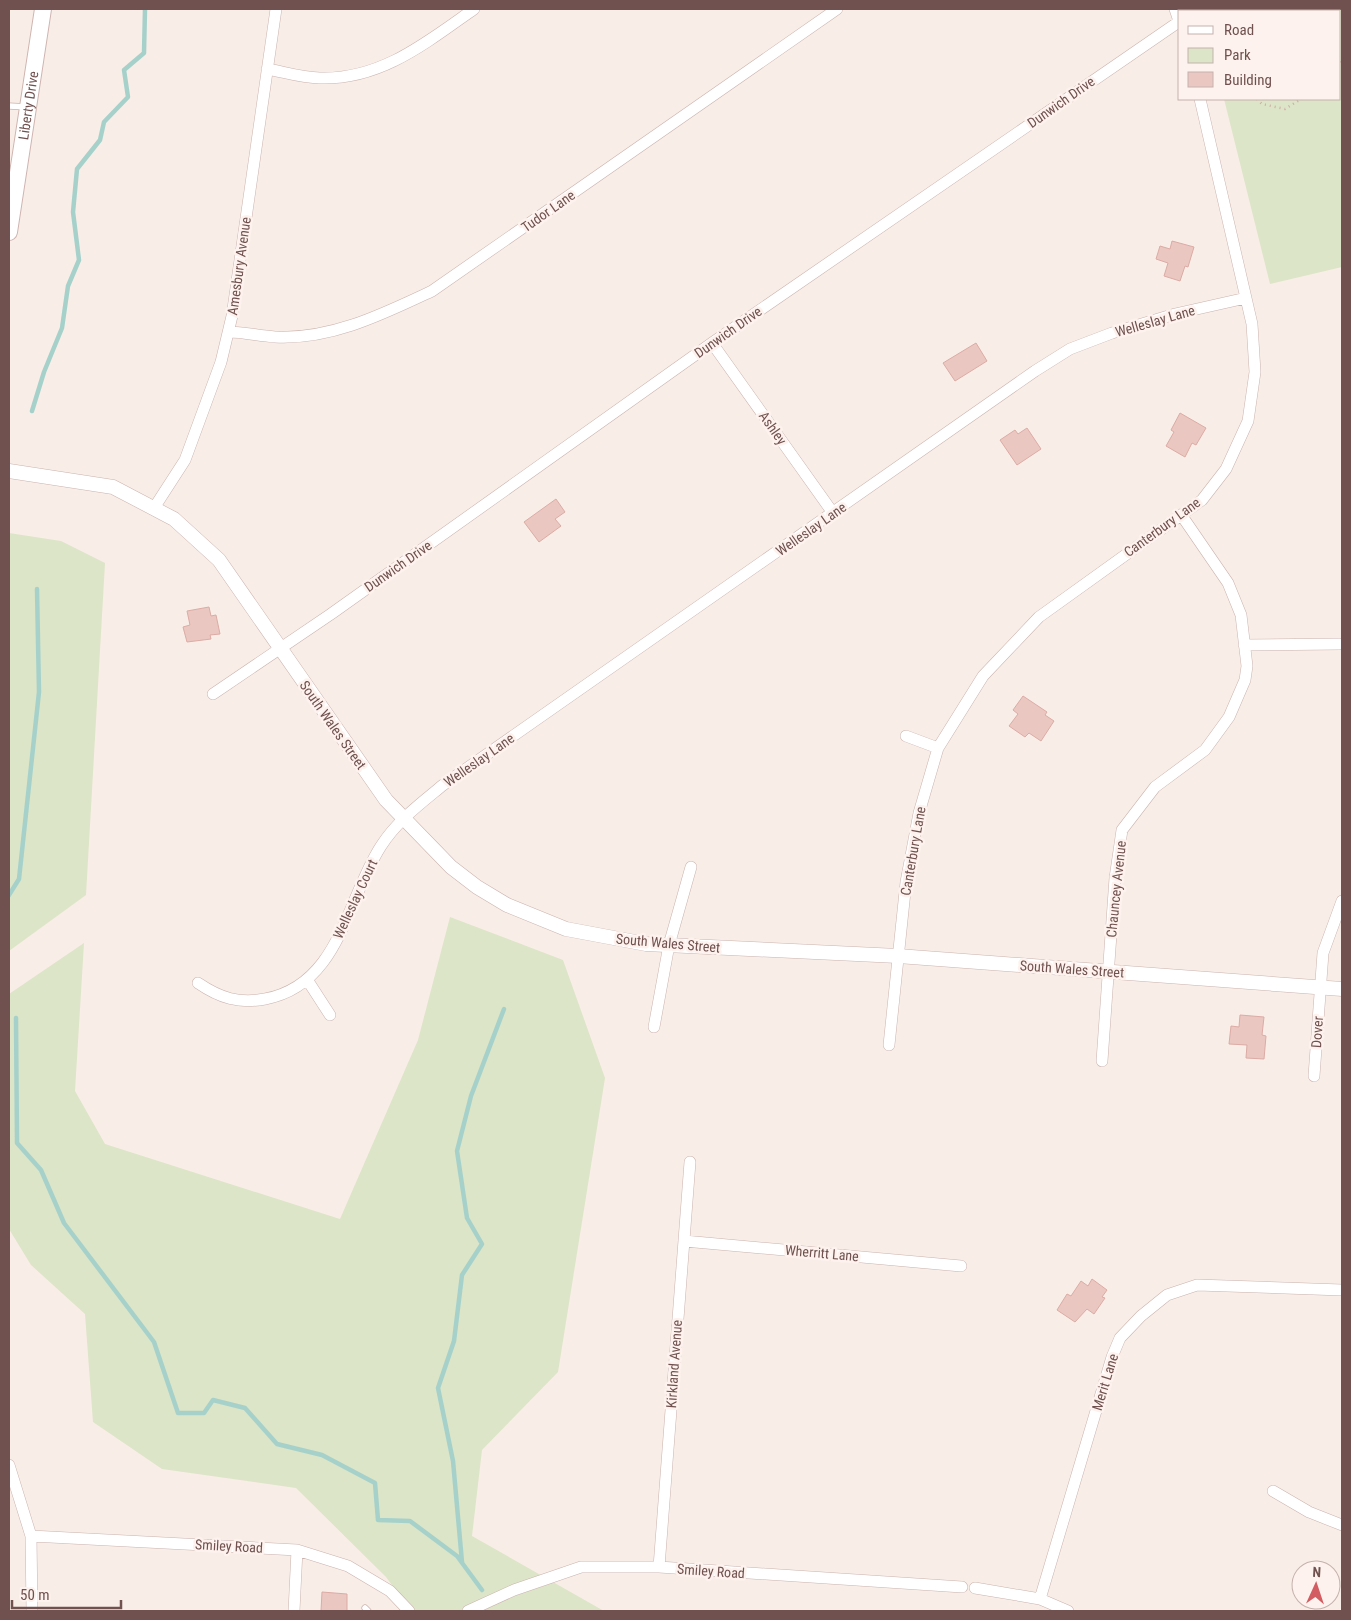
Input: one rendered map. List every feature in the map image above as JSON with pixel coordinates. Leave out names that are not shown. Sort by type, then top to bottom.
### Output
[{"type":"main road","name":"Liberty Drive","points":[[10,222],[43,9]]},
{"type":"street","name":"Amesbury Avenue","points":[[154,508],[185,460],[221,362],[229,332],[276,9]]},
{"type":"street","points":[[266,70],[319,78],[352,76],[367,72],[401,58],[474,9]]},
{"type":"street","name":"Tudor Lane","points":[[229,332],[275,337],[317,335],[373,319],[432,291],[838,9]]},
{"type":"street","name":"Dunwich Drive","points":[[213,694],[712,343],[1178,23]]},
{"type":"street","name":"Canterbury Lane","points":[[889,1045],[906,882],[919,813],[938,748],[983,676],[1039,616],[1202,500],[1226,469],[1248,421],[1253,397],[1255,348],[1246,298],[1200,100]]},
{"type":"street","name":"Welleslay Lane","points":[[404,817],[442,785],[1035,371],[1070,349],[1175,314],[1246,298]]},
{"type":"street","name":"Ashley","points":[[712,343],[833,513]]},
{"type":"street","name":"South Wales Street","points":[[9,471],[113,487],[174,519],[219,560],[386,800],[452,867],[507,905],[566,929],[646,944],[898,956],[1342,990]]},
{"type":"street","name":"Chauncey Avenue","points":[[1102,1061],[1114,878],[1122,830],[1155,787],[1205,750],[1229,717],[1245,680],[1247,666],[1241,616],[1228,583],[1182,516]]},
{"type":"street","points":[[1244,645],[1340,644]]},
{"type":"street","points":[[906,736],[938,748]]},
{"type":"street","name":"Welleslay Court","points":[[198,983],[215,995],[232,1000],[260,1000],[280,996],[308,981],[330,952],[376,854],[404,817]]},
{"type":"street","points":[[654,1027],[669,945],[691,867]]},
{"type":"street","name":"Dover","points":[[1314,1076],[1323,953],[1342,901]]},
{"type":"street","points":[[308,981],[330,1015]]},
{"type":"street","name":"Kirkland Avenue","points":[[659,1567],[690,1162]]},
{"type":"street","name":"Wherritt Lane","points":[[684,1241],[961,1266]]},
{"type":"street","name":"Merit Lane","points":[[1040,1599],[1112,1357],[1120,1338],[1141,1316],[1167,1295],[1197,1285],[1342,1290]]},
{"type":"street","points":[[9,1464],[31,1536],[32,1611]]},
{"type":"street","points":[[1273,1492],[1309,1512],[1342,1525]]},
{"type":"street","name":"Smiley Road","points":[[31,1536],[297,1550],[348,1566],[390,1591],[409,1611]]},
{"type":"street","points":[[294,1611],[297,1550]]},
{"type":"street","name":"Smiley Road","points":[[468,1611],[514,1590],[581,1567],[659,1567],[962,1587]]},
{"type":"street","points":[[975,1588],[1040,1599],[1068,1611]]},
{"type":"lane","points":[[9,106],[28,107]]},
{"type":"path","points":[[1258,100],[1262,104],[1285,110],[1299,100]]},
{"type":"green space","points":[[1342,9],[1342,267],[1270,284],[1224,100],[1341,100],[1341,10],[1224,10]]},
{"type":"green space","points":[[9,533],[61,541],[105,563],[86,895],[9,951]]},
{"type":"green space","points":[[450,917],[563,960],[605,1078],[558,1372],[482,1450],[472,1536],[604,1611],[411,1611],[386,1577],[296,1488],[162,1469],[93,1422],[85,1314],[31,1265],[9,1229],[9,994],[84,943],[75,1091],[105,1144],[340,1219],[418,1040]]},
{"type":"building","points":[[1172,241],[1194,247],[1188,267],[1185,266],[1180,281],[1164,276],[1168,263],[1156,259],[1160,246],[1170,249]]},
{"type":"building","points":[[976,343],[987,361],[955,381],[943,363]]},
{"type":"building","points":[[1180,413],[1206,428],[1196,445],[1192,443],[1185,457],[1166,446],[1174,432],[1171,430]]},
{"type":"building","points":[[1027,428],[1041,449],[1017,465],[1000,440],[1015,430],[1018,434]]},
{"type":"building","points":[[556,499],[565,512],[555,519],[561,526],[539,542],[524,522]]},
{"type":"building","points":[[209,607],[211,616],[216,615],[220,634],[210,635],[211,639],[187,642],[183,627],[190,625],[187,611]]},
{"type":"building","points":[[1023,696],[1047,712],[1045,715],[1054,721],[1041,741],[1029,733],[1025,737],[1009,726],[1018,714],[1013,710]]},
{"type":"building","points":[[1240,1015],[1264,1017],[1262,1035],[1266,1036],[1264,1059],[1246,1058],[1247,1045],[1229,1044],[1231,1026],[1239,1027]]},
{"type":"building","points":[[1092,1279],[1107,1290],[1102,1297],[1105,1298],[1094,1314],[1087,1309],[1075,1322],[1057,1310],[1067,1294],[1071,1296],[1081,1281],[1088,1286]]},
{"type":"building","points":[[322,1592],[347,1594],[347,1611],[321,1611]]},
{"type":"waterway","points":[[32,411],[44,372],[62,328],[68,286],[79,260],[73,212],[77,169],[100,140],[104,122],[128,97],[124,70],[144,53],[145,9]]},
{"type":"waterway","points":[[9,895],[19,879],[39,692],[37,589]]},
{"type":"waterway","points":[[462,1562],[453,1461],[438,1388],[454,1341],[462,1275],[482,1244],[467,1218],[457,1151],[471,1096],[504,1009]]},
{"type":"waterway","points":[[16,1018],[17,1143],[41,1170],[64,1223],[154,1342],[178,1413],[204,1413],[213,1400],[245,1408],[277,1444],[322,1455],[375,1483],[378,1520],[410,1521],[457,1556],[482,1590]]}]
